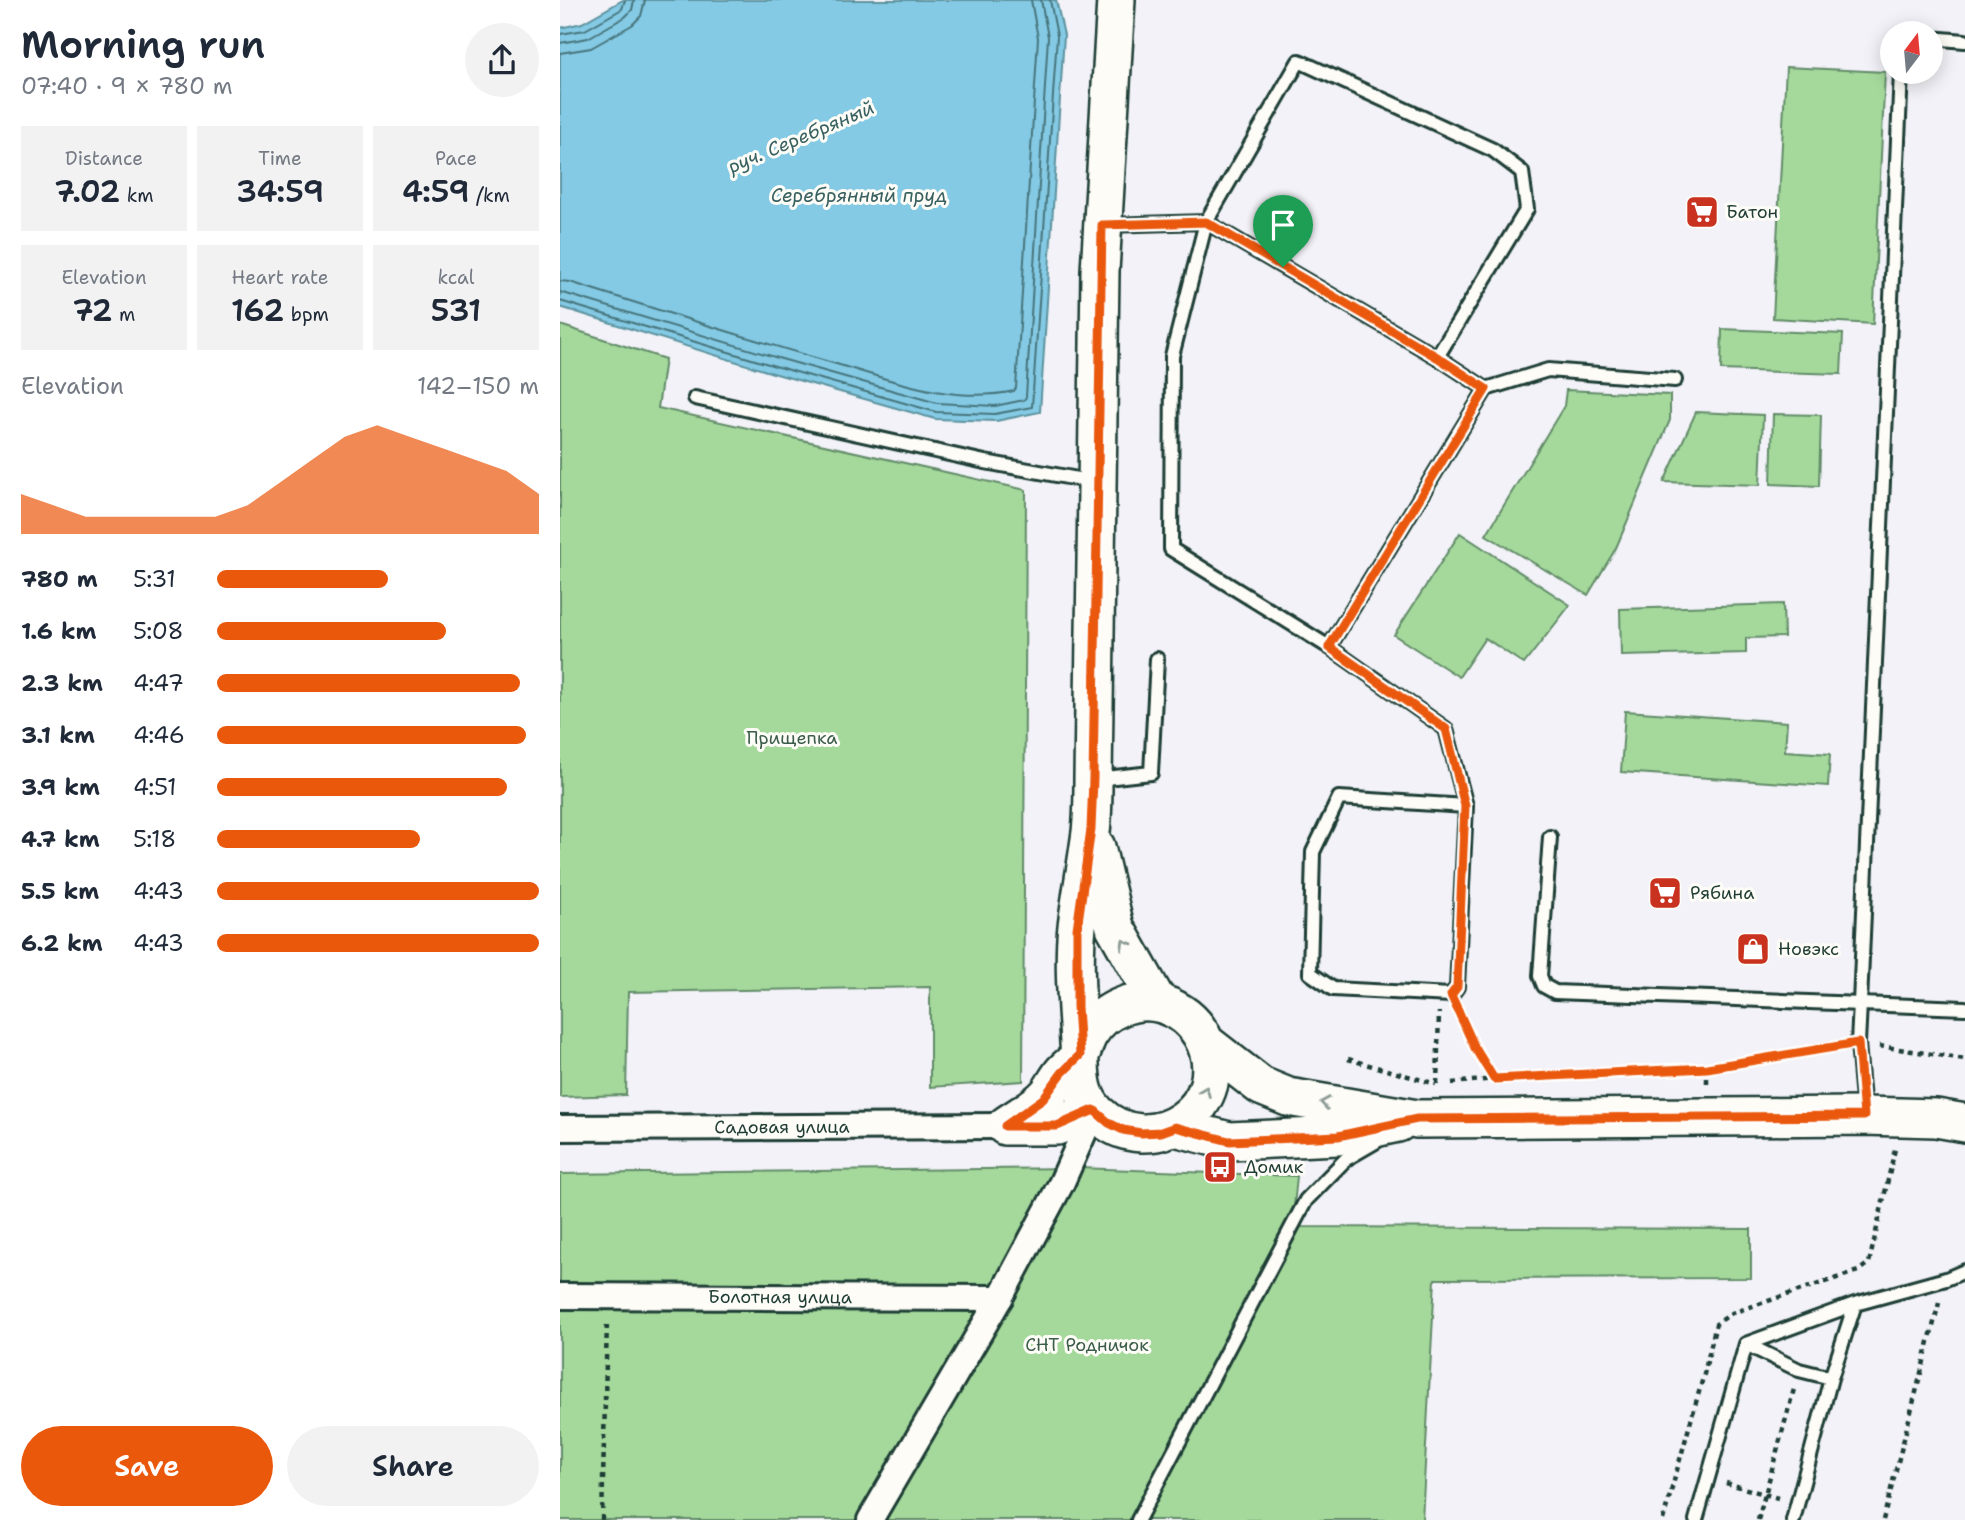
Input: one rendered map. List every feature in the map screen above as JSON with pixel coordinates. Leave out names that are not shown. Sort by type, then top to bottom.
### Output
[{"type":"main road","points":[[1005,1126],[1043,1099],[1062,1073],[1080,1055],[1089,1033],[1104,1016],[1125,1005],[1158,1003],[1182,1013],[1191,1020],[1207,1044],[1211,1062],[1210,1080],[1205,1096],[1196,1110],[1175,1127],[1161,1132],[1141,1133],[1123,1130],[1109,1123],[1094,1110],[1086,1097],[1079,1069],[1080,1055],[1077,929],[1091,829],[1102,225],[1116,0]]},
{"type":"main road","points":[[1091,829],[1115,927],[1158,1003]]},
{"type":"main road","points":[[1207,1044],[1261,1086],[1288,1097],[1417,1119],[1864,1116],[1936,1118],[1965,1123]]},
{"type":"main road","points":[[1005,1126],[1057,1126],[1094,1110]]},
{"type":"main road","points":[[1175,1127],[1229,1141],[1338,1136],[1417,1119]]},
{"type":"street","points":[[870,1520],[1000,1298],[1062,1182],[1094,1110]]},
{"type":"street","name":"Садовая улица","points":[[560,1128],[1005,1126]]},
{"type":"street","name":"Болотная улица","points":[[560,1296],[1000,1298]]},
{"type":"lane","points":[[1943,39],[1965,41]]},
{"type":"lane","points":[[1437,357],[1527,209],[1522,172],[1493,150],[1299,61],[1206,222],[1172,356],[1171,549],[1329,647],[1446,729],[1465,806],[1457,987],[1446,994],[1333,989],[1310,973],[1313,852],[1339,798],[1465,806]]},
{"type":"lane","points":[[1864,1116],[1858,1043],[1900,84]]},
{"type":"lane","points":[[1102,225],[1206,222],[1437,357],[1486,389]]},
{"type":"lane","points":[[1329,647],[1486,389],[1548,370],[1675,380]]},
{"type":"lane","points":[[695,398],[985,462],[1098,483]]},
{"type":"lane","points":[[1093,779],[1151,773],[1157,659]]},
{"type":"lane","points":[[1550,837],[1540,976],[1544,986],[1555,992],[1965,1008]]},
{"type":"lane","points":[[1138,1520],[1306,1200],[1346,1159],[1417,1119]]},
{"type":"lane","points":[[1746,1344],[1855,1304],[1946,1279],[1965,1270]]},
{"type":"lane","points":[[1793,1520],[1831,1378],[1855,1304]]},
{"type":"lane","points":[[1746,1344],[1799,1370],[1831,1378]]},
{"type":"lane","points":[[1696,1520],[1746,1344]]},
{"type":"path","points":[[1446,994],[1494,1079]]},
{"type":"path","points":[[1437,1084],[1446,994]]},
{"type":"path","points":[[1348,1059],[1437,1084],[1707,1068],[1858,1043],[1965,1059]]},
{"type":"path","points":[[1707,1068],[1707,1091]]},
{"type":"path","points":[[1662,1520],[1716,1324],[1732,1313],[1858,1271],[1869,1263],[1897,1140]]},
{"type":"path","points":[[1883,1520],[1946,1279]]},
{"type":"path","points":[[602,1520],[608,1296]]},
{"type":"path","points":[[1758,1520],[1799,1370]]},
{"type":"path","points":[[1708,1478],[1797,1503]]},
{"type":"green space","points":[[1786,67],[1880,72],[1880,84],[1884,84],[1873,324],[1773,318]]},
{"type":"green space","name":"Прищепка","points":[[560,325],[665,359],[658,408],[1026,490],[1023,1081],[930,1087],[930,987],[628,992],[626,1095],[560,1097]]},
{"type":"green space","points":[[1722,329],[1843,334],[1841,374],[1721,370]]},
{"type":"green space","points":[[1566,390],[1670,395],[1670,420],[1616,548],[1588,595],[1486,535],[1564,406]]},
{"type":"green space","points":[[1696,412],[1763,415],[1760,485],[1664,482]]},
{"type":"green space","points":[[1773,414],[1821,415],[1819,486],[1771,484]]},
{"type":"green space","points":[[1460,533],[1570,605],[1524,664],[1485,638],[1459,677],[1394,635]]},
{"type":"green space","points":[[1783,604],[1784,637],[1746,638],[1746,653],[1621,656],[1620,609]]},
{"type":"green space","points":[[1625,711],[1787,722],[1785,751],[1830,754],[1828,786],[1621,772]]},
{"type":"green space","name":"СНТ Родничок","points":[[1079,1168],[1297,1176],[1292,1227],[1751,1229],[1751,1278],[1435,1279],[1422,1520],[560,1520],[560,1174]]},
{"type":"water","name":"Серебрянный пруд","points":[[623,0],[1056,0],[1064,35],[1040,412],[996,421],[935,419],[773,373],[560,307],[560,28],[582,23]]},
{"type":"place","name":"Батон","points":[[1702,212]]},
{"type":"place","name":"Рябина","points":[[1665,893]]},
{"type":"place","name":"Новэкс","points":[[1753,949]]},
{"type":"place","name":"Домик","points":[[1220,1167]]},
{"type":"route","points":[[1206,222],[1283,267],[1437,357],[1486,389],[1329,647],[1446,729],[1465,806],[1457,987],[1451,995],[1475,1048],[1494,1079],[1707,1068],[1858,1043],[1864,1116],[1417,1119],[1338,1136],[1229,1141],[1175,1127],[1161,1132],[1123,1130],[1109,1123],[1094,1110],[1057,1126],[1005,1126],[1043,1099],[1062,1073],[1080,1055],[1077,929],[1091,829],[1093,779],[1102,225],[1206,222]]},
{"type":"water label","name":"руч. Серебряный","points":[[801,137]]}]
